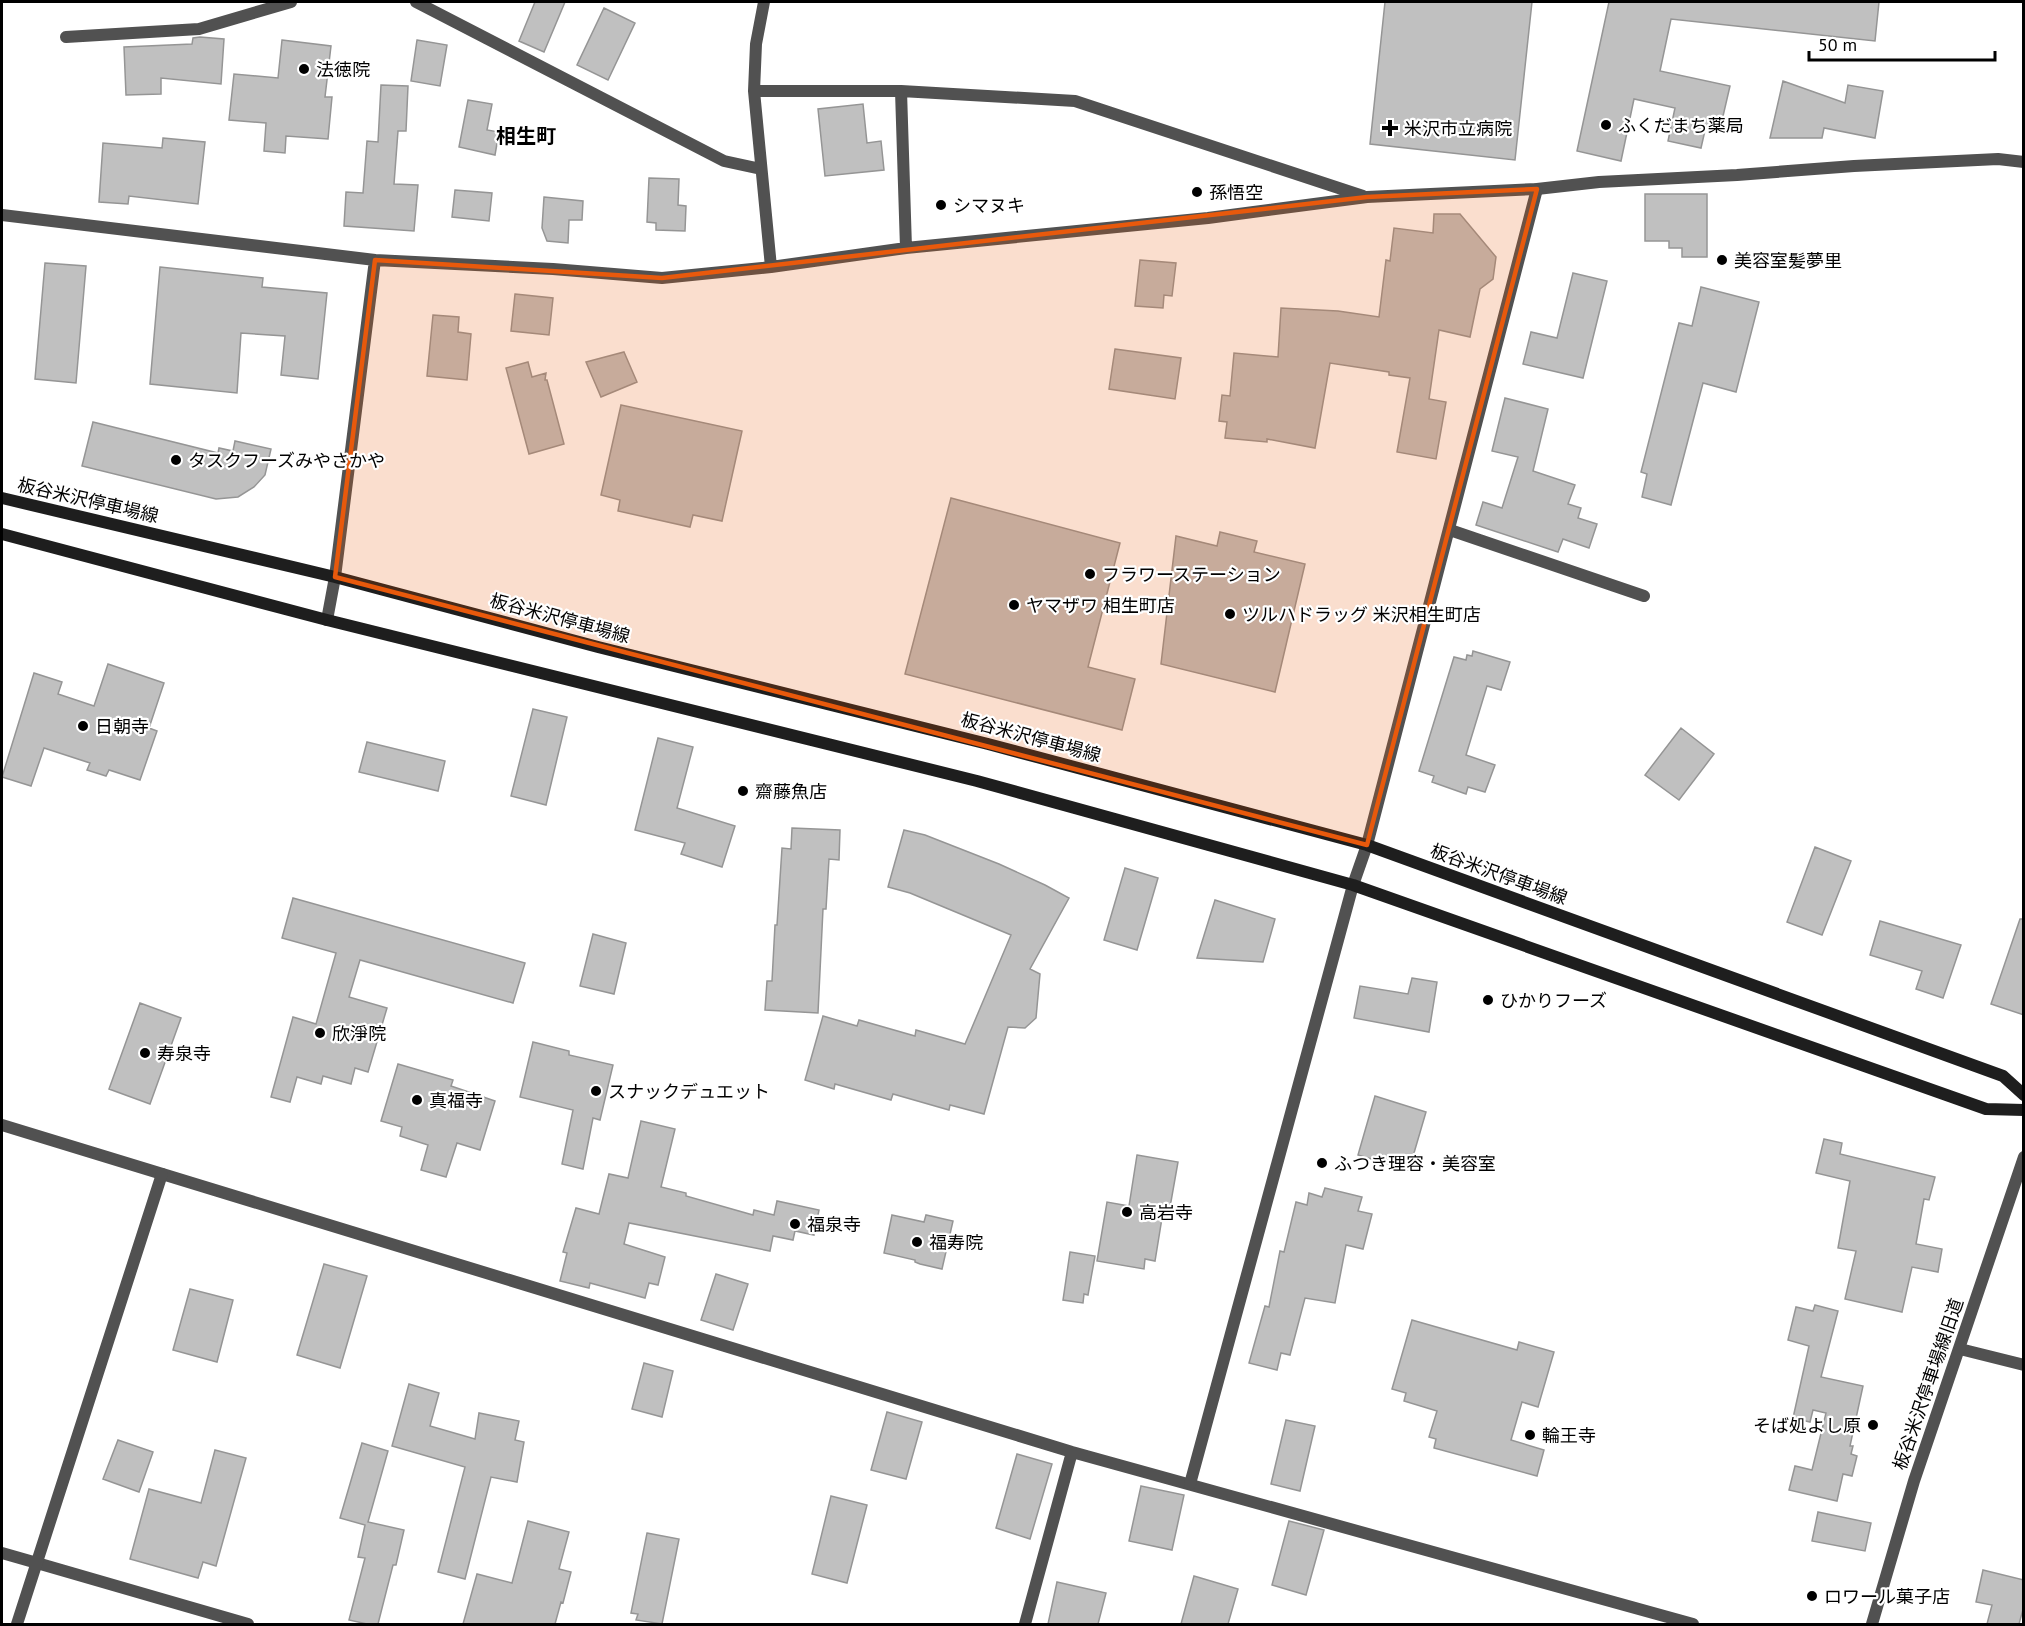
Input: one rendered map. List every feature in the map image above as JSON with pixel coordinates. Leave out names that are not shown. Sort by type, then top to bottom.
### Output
[{"type":"main road","name":"板谷米沢停車場線","points":[[2,498],[335,577],[598,647],[988,744],[1367,844],[2003,1076],[2024,1095]]},
{"type":"main road","points":[[2,534],[327,620],[977,781],[1353,885],[1986,1109],[2024,1110]]},
{"type":"street","points":[[66,38],[199,29],[291,2]]},
{"type":"street","points":[[416,2],[724,161],[761,169]]},
{"type":"street","points":[[764,2],[756,44],[754,92],[771,267]]},
{"type":"street","points":[[754,92],[901,91],[1075,101],[1367,197]]},
{"type":"street","points":[[901,91],[906,248]]},
{"type":"street","points":[[2,215],[375,260],[553,269],[662,278],[771,267],[906,248],[1208,218],[1367,197],[1537,189],[1599,182],[1854,166],[1998,159],[2024,162]]},
{"type":"street","points":[[1190,1484],[1353,885],[1367,844],[1537,189]]},
{"type":"street","points":[[327,620],[335,577],[375,260]]},
{"type":"street","points":[[1450,530],[1644,596]]},
{"type":"street","points":[[2,1125],[1072,1452],[1693,1624]]},
{"type":"street","name":"板谷米沢停車場線旧道","points":[[1872,1624],[1914,1481],[2024,1157]]},
{"type":"street","points":[[18,1624],[162,1174]]},
{"type":"street","points":[[1960,1349],[2024,1365]]},
{"type":"street","points":[[1025,1624],[1072,1452]]},
{"type":"street","points":[[2,1553],[248,1624]]},
{"type":"highlighted area","points":[[1537,189],[1367,845],[335,577],[375,260],[662,278],[1367,197]]},
{"type":"building","points":[[535,2],[565,2],[544,52],[519,41]]},
{"type":"building","points":[[1385,2],[1532,2],[1515,160],[1370,144]]},
{"type":"building","points":[[1609,2],[1879,2],[1875,41],[1671,19],[1660,71],[1730,86],[1720,129],[1706,126],[1701,148],[1668,141],[1675,108],[1634,99],[1621,161],[1577,151]]},
{"type":"building","points":[[604,8],[635,23],[608,80],[577,65]]},
{"type":"building","points":[[193,38],[224,39],[221,84],[161,78],[161,94],[126,95],[124,47],[192,44]]},
{"type":"building","points":[[282,40],[331,46],[325,97],[332,97],[328,139],[286,136],[285,153],[264,151],[266,123],[229,120],[234,74],[278,78]]},
{"type":"building","points":[[417,40],[447,45],[440,86],[411,81]]},
{"type":"building","points":[[1783,81],[1845,103],[1848,85],[1883,91],[1875,138],[1824,128],[1822,138],[1770,138]]},
{"type":"building","points":[[381,85],[408,86],[406,131],[398,131],[394,184],[418,185],[414,231],[344,226],[346,192],[363,193],[367,141],[378,142]]},
{"type":"building","points":[[468,100],[492,104],[487,130],[499,132],[495,155],[459,147]]},
{"type":"building","points":[[863,104],[867,143],[881,141],[884,170],[825,176],[818,109]]},
{"type":"building","points":[[163,138],[205,142],[198,204],[129,196],[128,204],[99,202],[103,143],[162,148]]},
{"type":"building","points":[[649,178],[679,179],[678,205],[686,206],[685,231],[656,230],[656,223],[647,222]]},
{"type":"building","points":[[455,190],[492,193],[489,221],[452,217]]},
{"type":"building","points":[[1645,194],[1707,194],[1707,257],[1682,257],[1682,248],[1669,248],[1669,241],[1645,241]]},
{"type":"building","points":[[544,197],[583,201],[582,220],[569,220],[568,243],[547,241],[542,228]]},
{"type":"building","points":[[1434,214],[1460,214],[1496,257],[1493,279],[1480,289],[1470,337],[1439,330],[1429,399],[1446,402],[1436,459],[1397,452],[1410,378],[1389,375],[1389,372],[1330,363],[1315,448],[1267,439],[1267,442],[1225,438],[1227,422],[1219,421],[1222,395],[1230,396],[1234,353],[1278,357],[1281,308],[1338,311],[1379,317],[1386,260],[1390,261],[1394,228],[1433,233]]},
{"type":"building","points":[[1140,260],[1176,263],[1172,296],[1164,295],[1163,308],[1135,306]]},
{"type":"building","points":[[45,263],[86,266],[76,383],[35,379]]},
{"type":"building","points":[[160,267],[263,278],[262,287],[327,293],[318,379],[281,375],[285,336],[241,333],[237,393],[150,384]]},
{"type":"building","points":[[1573,273],[1607,281],[1583,378],[1523,364],[1531,332],[1557,338]]},
{"type":"building","points":[[1701,287],[1759,302],[1736,392],[1703,383],[1671,505],[1642,497],[1647,474],[1641,472],[1679,323],[1692,326]]},
{"type":"building","points":[[515,294],[553,298],[549,335],[511,331]]},
{"type":"building","points":[[433,315],[459,317],[458,332],[471,334],[467,380],[427,376]]},
{"type":"building","points":[[1115,349],[1181,358],[1175,399],[1109,389]]},
{"type":"building","points":[[624,352],[637,382],[601,397],[586,362]]},
{"type":"building","points":[[528,362],[532,377],[546,373],[545,380],[547,380],[564,444],[529,454],[506,368]]},
{"type":"building","points":[[1505,398],[1548,409],[1533,471],[1575,485],[1568,504],[1581,508],[1578,518],[1597,524],[1589,548],[1563,539],[1558,552],[1476,525],[1483,502],[1502,508],[1518,457],[1492,451]]},
{"type":"building","points":[[621,405],[742,431],[722,521],[693,515],[690,527],[618,511],[620,500],[601,495]]},
{"type":"building","name":"タスクフーズみやさかや","points":[[93,422],[218,453],[219,448],[233,451],[235,441],[271,449],[265,475],[254,487],[238,497],[216,499],[82,466]]},
{"type":"building","name":"ヤマザワ 相生町店","points":[[951,498],[1120,543],[1088,667],[1135,679],[1122,730],[905,674]]},
{"type":"building","name":"ツルハドラッグ 米沢相生町店","points":[[1220,532],[1257,541],[1254,552],[1305,564],[1275,692],[1161,664],[1176,536],[1217,546]]},
{"type":"building","points":[[1473,651],[1510,662],[1501,690],[1487,686],[1466,755],[1495,765],[1485,792],[1468,787],[1466,794],[1432,782],[1434,776],[1419,771],[1454,657],[1466,660],[1467,655],[1472,656]]},
{"type":"building","name":"日朝寺","points":[[108,664],[164,683],[149,728],[157,731],[140,780],[109,770],[106,776],[87,770],[90,763],[44,748],[31,786],[2,777],[34,673],[62,682],[58,694],[94,706]]},
{"type":"building","points":[[533,709],[567,717],[546,805],[511,796]]},
{"type":"building","points":[[1681,728],[1714,754],[1679,800],[1645,775]]},
{"type":"building","points":[[658,738],[693,747],[677,808],[735,826],[722,867],[681,854],[685,843],[635,830]]},
{"type":"building","points":[[367,742],[445,761],[438,791],[359,772]]},
{"type":"building","points":[[792,828],[840,830],[839,860],[829,859],[826,909],[823,909],[818,1013],[765,1010],[767,981],[772,981],[782,848],[791,849]]},
{"type":"building","points":[[904,830],[925,835],[999,864],[1069,898],[1030,969],[1040,974],[1036,1018],[1025,1028],[1008,1027],[984,1114],[950,1105],[949,1110],[893,1094],[891,1100],[835,1084],[834,1089],[805,1080],[823,1016],[857,1026],[859,1020],[915,1036],[916,1030],[965,1044],[1011,935],[910,893],[888,887]]},
{"type":"building","points":[[1815,847],[1851,861],[1822,935],[1787,922]]},
{"type":"building","points":[[1125,868],[1158,878],[1137,950],[1104,940]]},
{"type":"building","points":[[293,898],[525,963],[513,1003],[360,960],[349,997],[387,1008],[368,1072],[355,1068],[351,1084],[323,1076],[321,1084],[297,1077],[290,1102],[271,1097],[293,1017],[316,1024],[336,953],[282,938]]},
{"type":"building","points":[[1215,900],[1275,919],[1263,962],[1197,958]]},
{"type":"building","points":[[2020,919],[2024,919],[2024,1015],[1991,1004]]},
{"type":"building","points":[[1880,921],[1961,945],[1943,998],[1916,989],[1922,971],[1870,955]]},
{"type":"building","points":[[593,934],[626,943],[614,994],[580,986]]},
{"type":"building","points":[[1412,978],[1437,982],[1429,1032],[1354,1018],[1360,986],[1408,994]]},
{"type":"building","name":"寿泉寺","points":[[140,1003],[181,1018],[150,1104],[109,1089]]},
{"type":"building","points":[[533,1042],[569,1051],[569,1055],[613,1065],[600,1120],[593,1118],[583,1169],[562,1164],[573,1110],[520,1097]]},
{"type":"building","name":"真福寺","points":[[398,1064],[453,1080],[451,1086],[495,1101],[480,1150],[457,1143],[446,1177],[421,1170],[428,1145],[400,1136],[402,1127],[381,1121]]},
{"type":"building","points":[[1375,1096],[1426,1112],[1409,1170],[1358,1155]]},
{"type":"building","points":[[641,1121],[675,1129],[661,1187],[753,1215],[754,1210],[774,1215],[777,1201],[819,1210],[814,1235],[795,1231],[793,1240],[773,1236],[770,1251],[629,1223],[624,1244],[665,1257],[658,1285],[649,1283],[645,1298],[590,1283],[589,1288],[560,1281],[567,1253],[563,1252],[576,1208],[599,1214],[609,1174],[628,1178]]},
{"type":"building","points":[[1824,1139],[1842,1143],[1840,1154],[1935,1177],[1929,1200],[1924,1199],[1916,1244],[1942,1249],[1938,1272],[1912,1267],[1902,1312],[1845,1299],[1856,1251],[1838,1248],[1850,1181],[1816,1173]]},
{"type":"building","name":"高岩寺","points":[[1137,1155],[1178,1162],[1169,1213],[1163,1212],[1155,1261],[1145,1259],[1144,1269],[1097,1261],[1107,1202],[1129,1206]]},
{"type":"building","points":[[1325,1188],[1362,1197],[1358,1211],[1372,1214],[1363,1249],[1346,1245],[1335,1303],[1305,1298],[1290,1355],[1281,1353],[1277,1370],[1249,1363],[1265,1306],[1269,1307],[1280,1251],[1284,1252],[1296,1202],[1307,1205],[1309,1193],[1322,1197]]},
{"type":"building","name":"福寿院","points":[[892,1215],[924,1222],[926,1215],[953,1221],[942,1269],[884,1253]]},
{"type":"building","points":[[1070,1252],[1095,1256],[1088,1295],[1084,1294],[1083,1303],[1063,1300]]},
{"type":"building","points":[[324,1264],[367,1276],[340,1368],[297,1355]]},
{"type":"building","points":[[716,1274],[748,1284],[733,1330],[701,1320]]},
{"type":"building","points":[[190,1289],[233,1300],[217,1362],[173,1350]]},
{"type":"building","points":[[1815,1305],[1838,1311],[1821,1377],[1863,1386],[1850,1446],[1853,1446],[1851,1454],[1857,1456],[1852,1476],[1843,1474],[1837,1501],[1789,1490],[1795,1466],[1812,1470],[1826,1413],[1813,1410],[1810,1422],[1793,1418],[1809,1346],[1788,1340],[1796,1307],[1813,1311]]},
{"type":"building","points":[[1412,1320],[1517,1350],[1519,1342],[1554,1352],[1538,1407],[1522,1402],[1511,1440],[1544,1450],[1537,1476],[1434,1448],[1436,1439],[1429,1437],[1437,1411],[1404,1401],[1406,1393],[1392,1389]]},
{"type":"building","points":[[644,1363],[673,1371],[662,1417],[632,1409]]},
{"type":"building","points":[[409,1384],[439,1393],[430,1426],[475,1439],[479,1413],[519,1421],[515,1440],[524,1442],[517,1482],[491,1477],[465,1579],[438,1572],[465,1467],[392,1446]]},
{"type":"building","points":[[887,1412],[922,1422],[906,1479],[871,1470]]},
{"type":"building","points":[[1286,1420],[1315,1426],[1300,1491],[1271,1484]]},
{"type":"building","points":[[118,1440],[153,1452],[139,1492],[103,1479]]},
{"type":"building","points":[[362,1443],[388,1451],[368,1522],[404,1530],[378,1624],[349,1620],[365,1558],[358,1557],[365,1525],[340,1518]]},
{"type":"building","points":[[215,1450],[246,1458],[216,1566],[203,1562],[198,1578],[130,1559],[149,1489],[201,1503]]},
{"type":"building","points":[[1017,1454],[1052,1464],[1030,1539],[996,1528]]},
{"type":"building","points":[[1141,1486],[1184,1495],[1172,1550],[1129,1541]]},
{"type":"building","points":[[831,1496],[867,1505],[847,1583],[812,1574]]},
{"type":"building","points":[[1818,1512],[1871,1523],[1865,1551],[1812,1541]]},
{"type":"building","points":[[528,1521],[569,1532],[559,1569],[571,1572],[555,1624],[463,1624],[477,1574],[512,1583]]},
{"type":"building","points":[[1289,1521],[1324,1530],[1306,1595],[1272,1585]]},
{"type":"building","points":[[647,1533],[679,1539],[662,1624],[636,1620],[638,1614],[631,1613]]},
{"type":"building","points":[[1983,1570],[2024,1580],[2024,1606],[2019,1624],[1987,1624],[1992,1605],[1976,1602]]},
{"type":"building","points":[[1194,1576],[1238,1589],[1228,1624],[1181,1624]]},
{"type":"building","points":[[1057,1582],[1106,1593],[1098,1624],[1048,1624]]},
{"type":"place","name":"法徳院","points":[[304,69]]},
{"type":"place","name":"ふくだまち薬局","points":[[1606,125]]},
{"type":"place","name":"米沢市立病院","points":[[1390,128]]},
{"type":"place","name":"孫悟空","points":[[1197,192]]},
{"type":"place","name":"シマヌキ","points":[[941,205]]},
{"type":"place","name":"美容室髪夢里","points":[[1722,260]]},
{"type":"place","name":"タスクフーズみやさかや","points":[[176,460]]},
{"type":"place","name":"フラワーステーション","points":[[1090,574]]},
{"type":"place","name":"ヤマザワ 相生町店","points":[[1014,605]]},
{"type":"place","name":"ツルハドラッグ 米沢相生町店","points":[[1230,614]]},
{"type":"place","name":"日朝寺","points":[[83,726]]},
{"type":"place","name":"齋藤魚店","points":[[743,791]]},
{"type":"place","name":"ひかりフーズ","points":[[1488,1000]]},
{"type":"place","name":"欣淨院","points":[[320,1033]]},
{"type":"place","name":"寿泉寺","points":[[145,1053]]},
{"type":"place","name":"スナックデュエット","points":[[596,1091]]},
{"type":"place","name":"真福寺","points":[[417,1100]]},
{"type":"place","name":"ふつき理容・美容室","points":[[1322,1163]]},
{"type":"place","name":"高岩寺","points":[[1127,1212]]},
{"type":"place","name":"福泉寺","points":[[795,1224]]},
{"type":"place","name":"福寿院","points":[[917,1242]]},
{"type":"place","name":"そば処よし原","points":[[1873,1425]]},
{"type":"place","name":"輪王寺","points":[[1530,1435]]},
{"type":"place","name":"ロワール菓子店","points":[[1812,1596]]},
{"type":"district","name":"相生町","points":[[526,136]]}]
